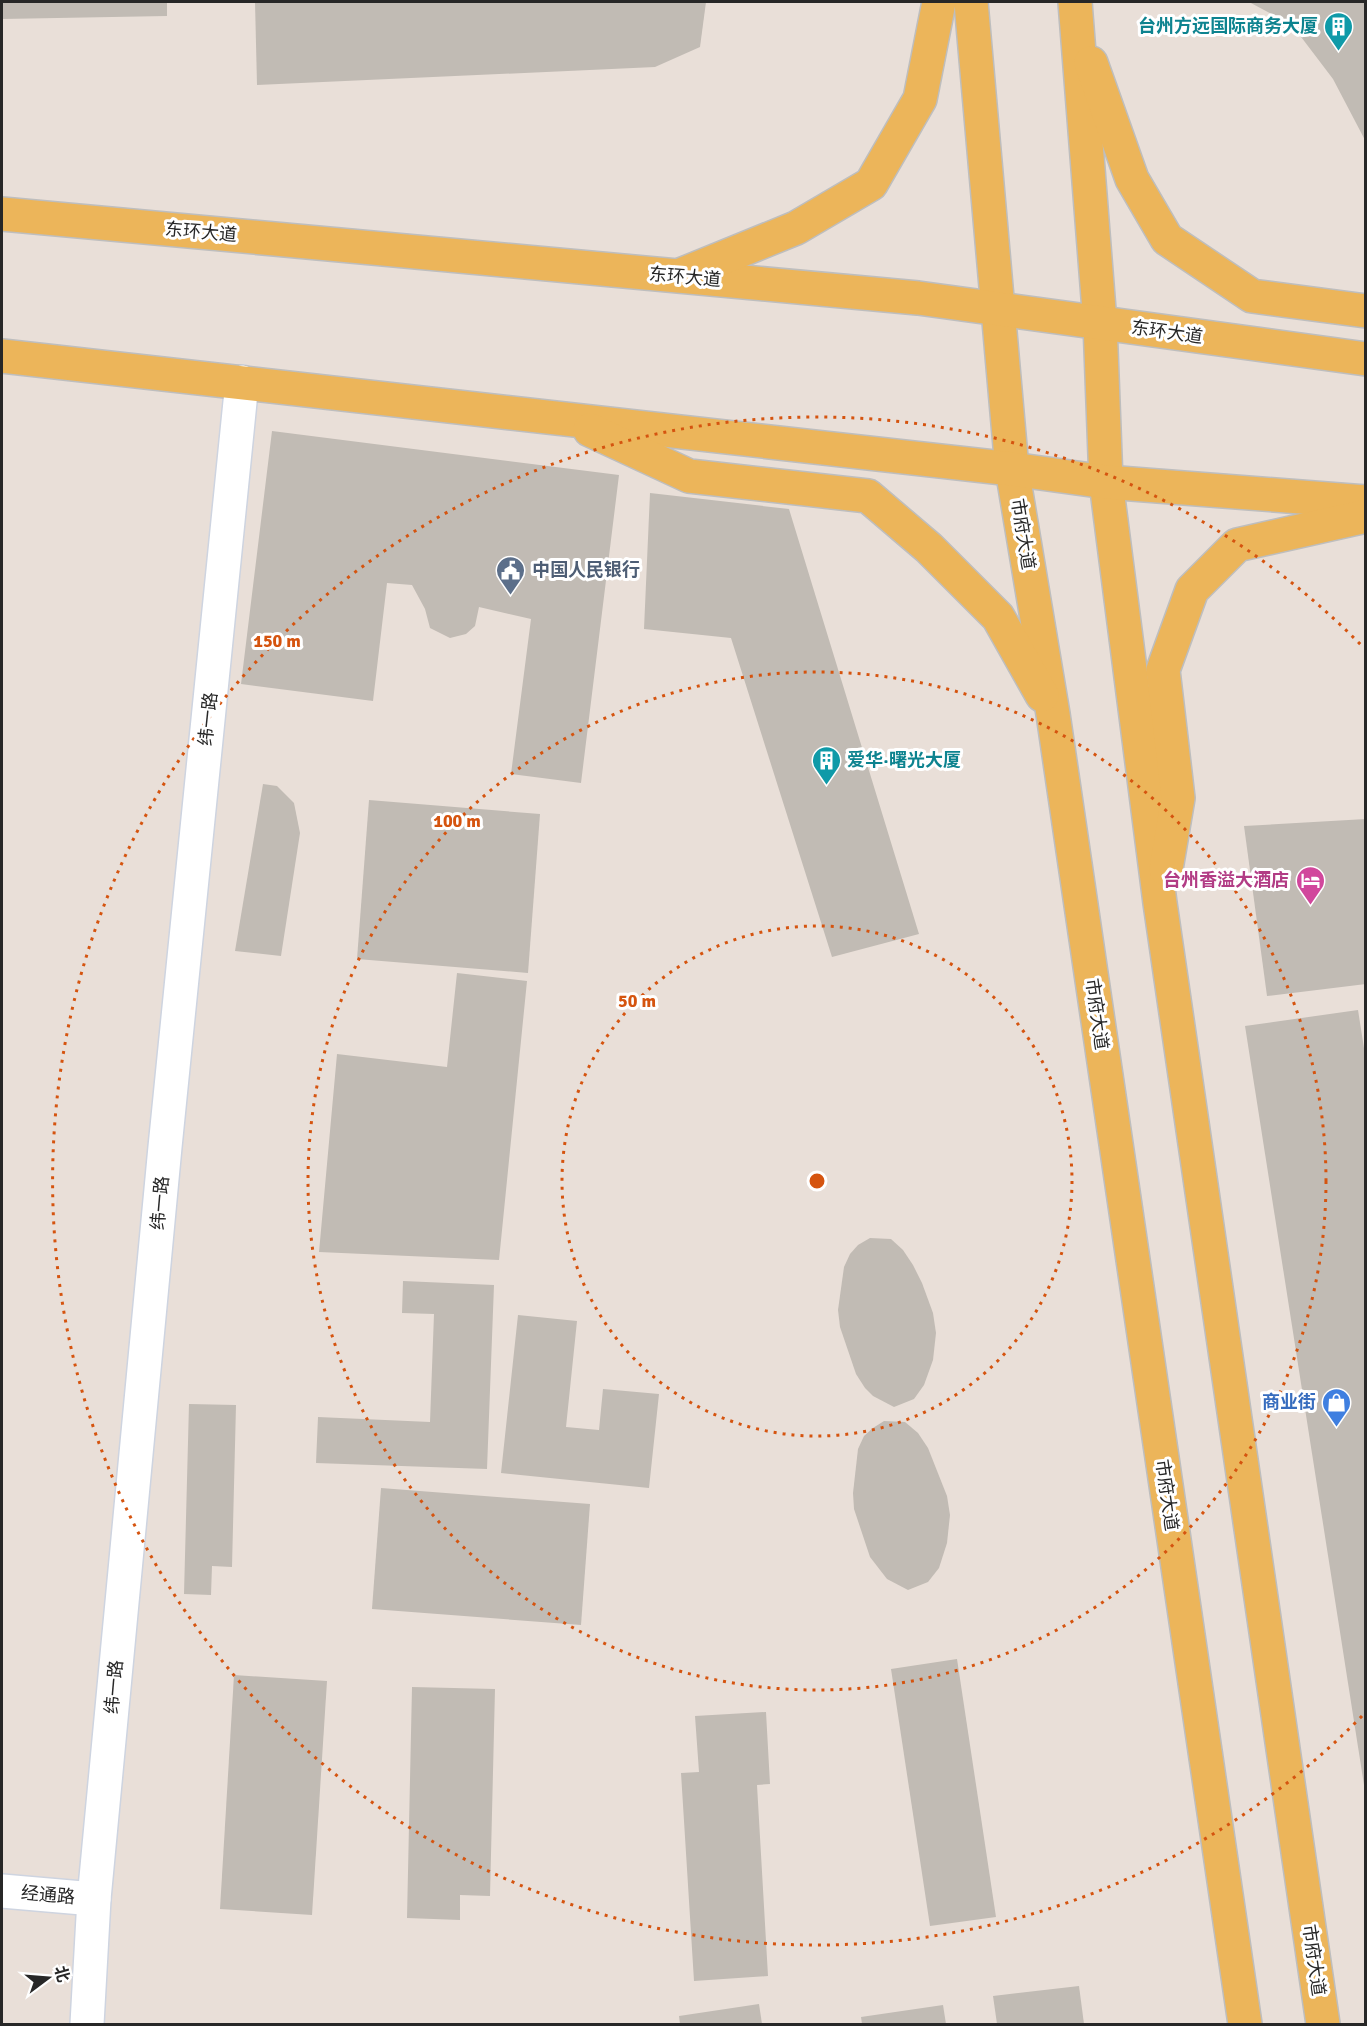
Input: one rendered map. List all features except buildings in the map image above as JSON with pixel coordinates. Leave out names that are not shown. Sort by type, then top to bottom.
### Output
[{"type":"main road","points":[[678,276],[796,228],[871,184],[920,99],[939,2]]},
{"type":"main road","name":"市府大道","points":[[971,2],[1012,469],[1053,714],[1245,2025]]},
{"type":"main road","points":[[1076,12],[1132,179],[1167,239],[1252,296],[1365,310]]},
{"type":"main road","name":"市府大道","points":[[1076,12],[1100,323],[1106,482],[1160,903],[1323,2025]]},
{"type":"main road","name":"东环大道","points":[[2,214],[918,298],[1365,359]]},
{"type":"main road","points":[[2,356],[1012,469],[1106,482],[1365,502]]},
{"type":"main road","points":[[567,419],[689,476],[868,496],[929,548],[998,617],[1053,714]]},
{"type":"main road","points":[[1160,903],[1178,798],[1163,670],[1192,590],[1237,544],[1365,516]]},
{"type":"street","name":"纬一路","points":[[87,2025],[94,1899],[164,1159],[242,382]]},
{"type":"street","name":"经通路","points":[[2,1891],[94,1899]]},
{"type":"place","name":"台州方远国际商务大厦","points":[[1339,52]]},
{"type":"place","name":"中国人民银行","points":[[511,596]]},
{"type":"place","name":"爱华·曙光大厦","points":[[826,786]]},
{"type":"place","name":"台州香溢大酒店","points":[[1310,906]]},
{"type":"place","name":"商业街","points":[[1337,1428]]}]
